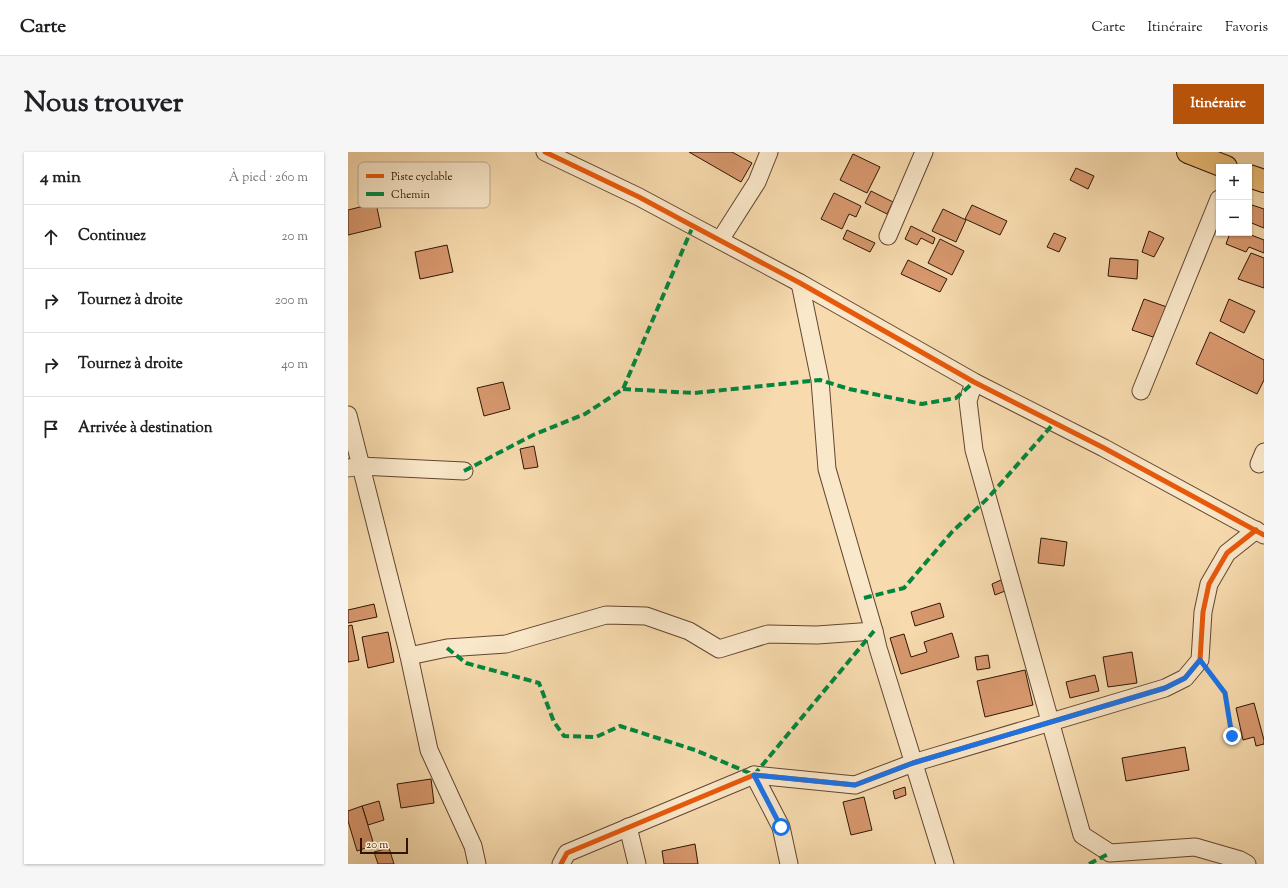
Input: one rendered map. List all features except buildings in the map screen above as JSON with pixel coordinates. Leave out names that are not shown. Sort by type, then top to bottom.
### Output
[{"type":"highway","points":[[1188,152],[1218,164]]},
{"type":"highway","points":[[1252,177],[1264,181]]},
{"type":"street","points":[[545,152],[639,197],[720,240],[800,283],[974,382],[1104,448],[1260,533],[1228,553],[1209,584],[1203,612],[1200,660],[1185,678],[1165,688],[913,763],[855,785],[754,775],[567,853],[561,864]]},
{"type":"street","points":[[720,240],[757,182],[769,152]]},
{"type":"street","points":[[888,236],[924,152]]},
{"type":"street","points":[[1141,391],[1219,200]]},
{"type":"street","points":[[800,283],[820,380],[827,469],[878,648],[945,864]]},
{"type":"street","points":[[974,382],[968,401],[974,450],[1082,835],[1110,853],[1195,847],[1240,860],[1247,864]]},
{"type":"street","points":[[348,414],[354,467],[381,543],[409,656],[429,750],[473,846],[477,864]]},
{"type":"street","points":[[354,467],[464,471]]},
{"type":"street","points":[[409,656],[447,648],[506,644],[606,614],[646,616],[689,631],[719,649],[768,634],[817,635],[874,631]]},
{"type":"street","points":[[754,775],[781,827],[789,864]]},
{"type":"street","points":[[628,827],[637,864]]},
{"type":"path","points":[[1200,660],[1225,693],[1232,736]]},
{"type":"marked path","points":[[464,471],[533,435],[585,414],[623,389],[693,226]]},
{"type":"marked path","points":[[623,389],[694,393],[820,380],[849,389],[922,404],[956,398],[974,382]]},
{"type":"marked path","points":[[864,598],[904,588],[952,532],[988,498],[1054,423]]},
{"type":"marked path","points":[[447,648],[466,663],[539,683],[554,722],[564,736],[596,737],[620,726],[695,750],[754,775],[874,631]]},
{"type":"marked path","points":[[1089,864],[1110,853]]},
{"type":"cycle path","points":[[545,152],[639,197],[800,283],[974,382],[1104,448],[1264,535]]},
{"type":"cycle path","points":[[561,864],[567,853],[754,775],[855,785],[913,763],[1165,688],[1185,678],[1200,660],[1203,612],[1209,584],[1227,553],[1256,530]]},
{"type":"route","points":[[781,827],[754,775],[855,785],[913,763],[1165,688],[1185,678],[1200,660],[1225,693],[1232,736]]}]
